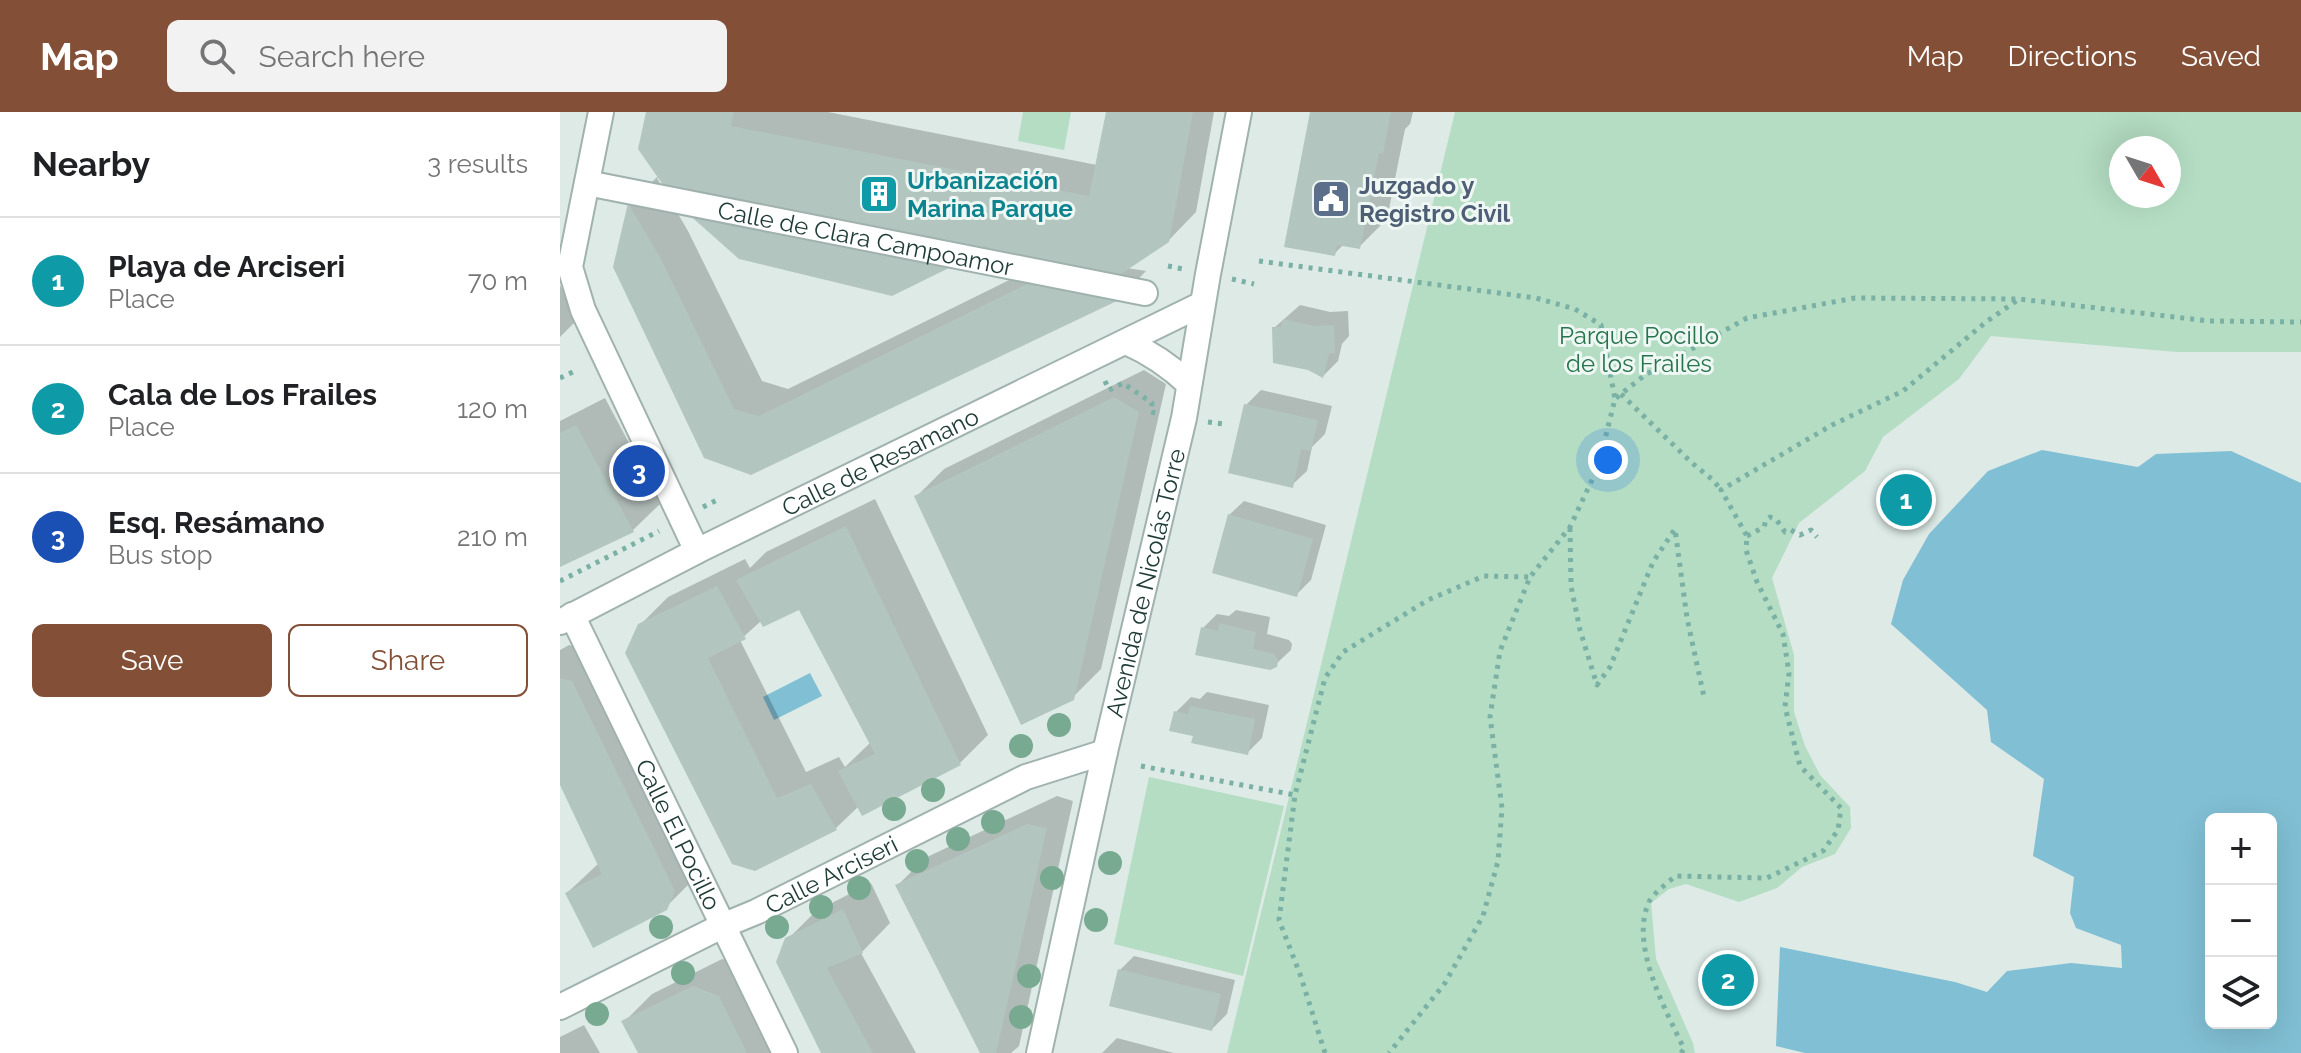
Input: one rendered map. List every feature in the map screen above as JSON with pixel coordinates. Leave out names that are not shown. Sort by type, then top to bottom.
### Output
[{"type":"street","points":[[601,112],[570,267],[583,310],[697,551]]},
{"type":"street","name":"Avenida de Nicolás Torre","points":[[1039,1053],[1105,752],[1184,418],[1202,304],[1239,112]]},
{"type":"street","name":"Calle de Clara Campoamor","points":[[587,183],[1145,293]]},
{"type":"street","name":"Calle de Resamano","points":[[566,619],[697,551],[1202,304]]},
{"type":"street","points":[[1126,342],[1170,365],[1189,384]]},
{"type":"street","name":"Calle El Pocillo","points":[[566,619],[785,1053]]},
{"type":"street","name":"Calle Arciseri","points":[[560,1007],[1026,777],[1105,752]]},
{"type":"path","points":[[1259,261],[1536,298],[1575,309],[1601,325],[1615,399],[1598,467],[1570,527],[1530,577],[1500,651],[1490,717],[1502,808],[1498,861],[1483,916],[1445,983],[1389,1053]]},
{"type":"path","points":[[1615,399],[1645,375],[1747,318],[1855,298],[2019,299],[2209,321],[2301,322]]},
{"type":"path","points":[[1721,490],[1832,425],[1903,391],[1986,322],[2019,299]]},
{"type":"path","points":[[1094,357],[1109,390],[1123,383],[1152,403],[1151,412],[1223,424]]},
{"type":"path","points":[[560,378],[575,371]]},
{"type":"path","points":[[1621,393],[1721,490],[1747,536],[1746,550],[1757,582],[1783,634],[1789,673],[1785,707],[1800,766],[1841,808],[1838,830],[1823,851],[1767,878],[1675,876],[1650,899],[1644,917],[1646,960],[1684,1049],[1681,1053]]},
{"type":"path","points":[[560,581],[719,499]]},
{"type":"path","points":[[1747,536],[1764,527],[1770,517],[1776,519],[1785,532],[1791,530],[1800,535],[1811,530],[1817,537]]},
{"type":"path","points":[[1570,527],[1571,586],[1580,630],[1597,685],[1610,667],[1653,562],[1675,529],[1687,618],[1704,697]]},
{"type":"path","points":[[1325,1053],[1279,920],[1295,795],[1325,678],[1343,652],[1428,600],[1484,576],[1530,577]]},
{"type":"path","points":[[1141,766],[1295,795]]},
{"type":"green space","points":[[1023,112],[1071,112],[1064,150],[1018,141]]},
{"type":"green space","name":"Parque Pocillo de los Frailes","points":[[1455,112],[2301,112],[2301,352],[2177,352],[1991,336],[1959,379],[1883,437],[1865,471],[1799,523],[1772,578],[1794,655],[1794,712],[1805,746],[1820,775],[1850,807],[1851,828],[1835,854],[1802,867],[1777,888],[1739,902],[1686,884],[1669,889],[1651,903],[1656,959],[1695,1053],[1227,1053]]},
{"type":"green space","points":[[1149,777],[1284,806],[1243,976],[1114,944]]},
{"type":"water","points":[[2042,450],[2138,467],[2156,454],[2231,451],[2301,483],[2301,1053],[1805,1053],[1776,1046],[1780,947],[1955,982],[1987,992],[2007,971],[2071,963],[2122,968],[2121,945],[2076,928],[2070,913],[2074,877],[2033,856],[2044,779],[1991,742],[1987,710],[1891,624],[1903,580],[1929,534],[1988,471]]},
{"type":"water","points":[[810,673],[822,696],[774,720],[763,697]]},
{"type":"building","name":"Urbanización Marina Parque","points":[[646,112],[734,112],[731,126],[1089,196],[1106,112],[1193,112],[1169,242],[1118,276],[668,192],[638,149]]},
{"type":"building","name":"Juzgado y Registro Civil","points":[[1310,112],[1391,112],[1383,154],[1379,153],[1360,249],[1337,245],[1335,256],[1284,247]]},
{"type":"building","points":[[628,203],[661,259],[734,409],[759,416],[1029,283],[1121,299],[751,475],[704,458],[613,267]]},
{"type":"building","points":[[686,212],[955,265],[892,296],[739,259]]},
{"type":"building","points":[[1283,319],[1314,326],[1334,325],[1335,353],[1329,353],[1323,378],[1308,370],[1273,363],[1272,327],[1281,327]]},
{"type":"building","points":[[1114,397],[1139,412],[1074,700],[1021,725],[914,496]]},
{"type":"building","points":[[1244,404],[1318,420],[1311,451],[1301,449],[1293,488],[1228,473]]},
{"type":"building","points":[[576,425],[634,532],[560,567],[560,433]]},
{"type":"building","points":[[1228,514],[1313,539],[1297,597],[1212,573]]},
{"type":"building","points":[[846,526],[961,765],[862,816],[838,771],[875,754],[799,610],[763,627],[736,580]]},
{"type":"building","points":[[717,586],[746,639],[708,658],[777,798],[811,784],[837,830],[755,871],[732,864],[625,653],[638,624]]},
{"type":"building","points":[[1219,623],[1256,632],[1253,649],[1274,654],[1278,660],[1277,667],[1270,670],[1195,655],[1201,627],[1218,631]]},
{"type":"building","points":[[560,678],[572,681],[675,891],[667,910],[593,948],[565,893],[602,874],[560,785]]},
{"type":"building","points":[[1190,706],[1255,719],[1248,755],[1191,743],[1193,736],[1169,731],[1174,711],[1188,714]]},
{"type":"building","points":[[1027,824],[1047,828],[996,1053],[980,1053],[895,885]]},
{"type":"building","points":[[843,909],[863,953],[827,968],[873,1053],[821,1053],[776,962],[785,938]]},
{"type":"building","points":[[1118,969],[1221,994],[1212,1031],[1109,1006]]},
{"type":"building","points":[[693,986],[719,996],[747,1053],[638,1053],[621,1021]]},
{"type":"place","name":"Urbanización Marina Parque","points":[[879,194]]},
{"type":"place","name":"Juzgado y Registro Civil","points":[[1331,199]]},
{"type":"place","name":"Esq. Resámano","points":[[639,471]]},
{"type":"place","name":"Playa de Arciseri","points":[[1906,500]]},
{"type":"place","name":"Cala de Los Frailes","points":[[1728,980]]}]
